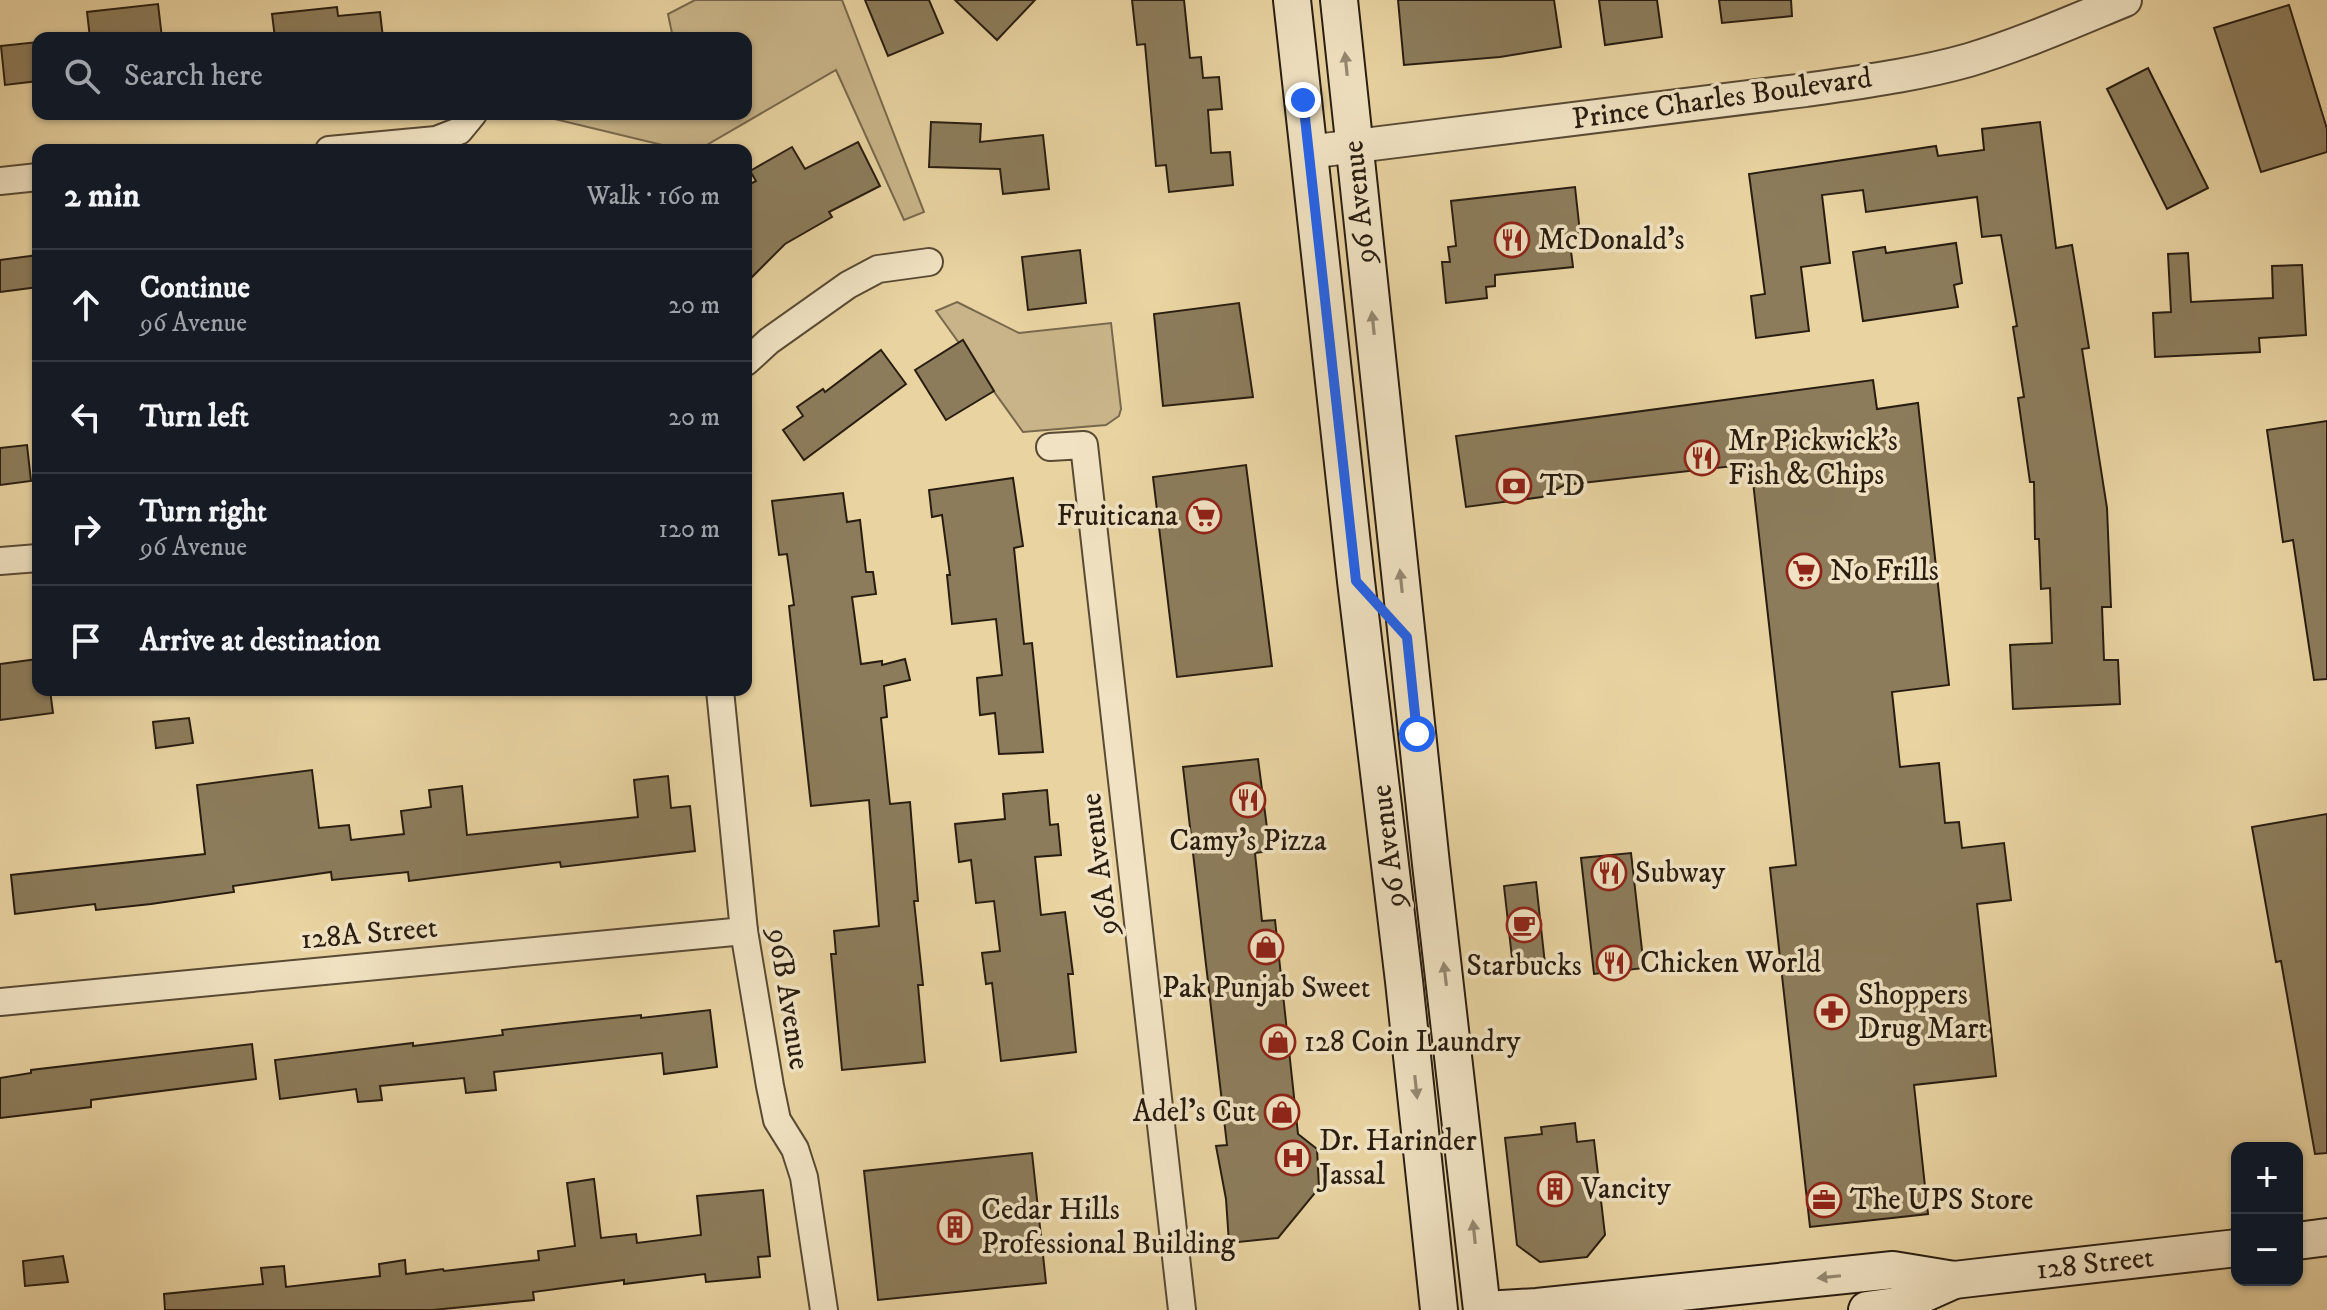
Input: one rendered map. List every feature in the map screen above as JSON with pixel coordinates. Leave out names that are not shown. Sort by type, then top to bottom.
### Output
[{"type":"main road","name":"96 Avenue","points":[[1292,0],[1439,1310]]},
{"type":"main road","name":"96 Avenue","points":[[1339,0],[1483,1310]]},
{"type":"main road","points":[[1356,581],[1407,637]]},
{"type":"main road","points":[[1374,718],[1425,798]]},
{"type":"main road","points":[[2303,1240],[2327,1237]]},
{"type":"main road","name":"128 Street","points":[[1483,1310],[1893,1270],[1954,1280],[2231,1249]]},
{"type":"main road","name":"128 Street","points":[[1867,1310],[1896,1306],[1954,1280]]},
{"type":"street","name":"Prince Charles Boulevard","points":[[1308,152],[1879,79],[1972,59],[2125,0]]},
{"type":"street","points":[[393,144],[436,140],[459,131],[468,120]]},
{"type":"street","points":[[0,181],[32,178]]},
{"type":"street","points":[[752,357],[848,285],[878,269],[929,262]]},
{"type":"street","name":"96A Avenue","points":[[1050,447],[1084,445],[1182,1310]]},
{"type":"street","points":[[0,561],[32,558]]},
{"type":"street","name":"96B Avenue","points":[[721,696],[744,931],[777,1120],[800,1161],[804,1177],[824,1310]]},
{"type":"street","name":"128A Street","points":[[0,1002],[744,931]]},
{"type":"shaded area","points":[[695,0],[842,0],[924,212],[904,220],[836,70],[752,119],[752,32],[672,32],[668,14]]},
{"type":"shaded area","points":[[559,120],[750,120],[708,144],[658,144]]},
{"type":"shaded area","points":[[957,302],[1019,333],[1111,323],[1121,409],[1119,416],[1106,425],[1023,432],[936,311]]},
{"type":"building","points":[[865,0],[929,0],[943,33],[888,56]]},
{"type":"building","points":[[955,0],[1035,0],[997,40]]},
{"type":"building","points":[[1132,0],[1184,0],[1190,58],[1201,57],[1203,78],[1219,77],[1222,109],[1208,110],[1211,153],[1230,152],[1233,185],[1169,192],[1166,165],[1156,166],[1145,44],[1137,45]]},
{"type":"building","points":[[1398,0],[1554,0],[1561,47],[1500,57],[1404,65]]},
{"type":"building","points":[[1599,0],[1657,0],[1662,37],[1605,45]]},
{"type":"building","points":[[1719,0],[1791,0],[1792,16],[1722,23]]},
{"type":"building","points":[[158,4],[161,32],[89,32],[87,12]]},
{"type":"building","points":[[2289,5],[2327,129],[2327,152],[2261,172],[2214,28]]},
{"type":"building","points":[[337,7],[338,16],[380,12],[382,32],[274,32],[272,14]]},
{"type":"building","points":[[32,43],[32,82],[5,85],[1,46]]},
{"type":"building","points":[[2148,68],[2208,188],[2167,209],[2107,89]]},
{"type":"building","points":[[931,122],[981,124],[980,142],[1043,135],[1049,189],[1003,194],[1000,169],[929,167]]},
{"type":"building","points":[[2040,122],[2056,248],[2072,245],[2089,348],[2082,349],[2107,508],[2111,607],[2102,607],[2104,660],[2118,660],[2120,704],[2013,709],[2010,645],[2052,643],[2050,588],[2041,589],[2039,539],[2035,539],[2034,482],[2030,482],[2018,398],[2024,397],[2013,327],[2017,326],[2001,235],[1982,237],[1977,197],[1866,212],[1863,190],[1822,195],[1830,263],[1801,267],[1809,331],[1756,338],[1751,296],[1765,294],[1749,174],[1936,146],[1938,156],[1984,150],[1982,129]]},
{"type":"building","points":[[858,142],[880,186],[829,212],[832,217],[785,244],[752,277],[752,183],[756,181],[752,170],[792,147],[805,169]]},
{"type":"building","name":"McDonald's","points":[[1575,187],[1580,233],[1569,235],[1573,267],[1495,275],[1495,286],[1486,287],[1487,298],[1446,303],[1442,262],[1450,262],[1448,247],[1456,246],[1451,201]]},
{"type":"building","points":[[1956,243],[1962,283],[1954,285],[1958,307],[1863,321],[1853,252],[1885,247],[1886,253]]},
{"type":"building","points":[[1080,250],[1086,303],[1028,310],[1022,257]]},
{"type":"building","points":[[2188,253],[2191,302],[2273,298],[2272,266],[2302,265],[2306,335],[2259,338],[2260,352],[2155,357],[2153,313],[2171,312],[2168,254]]},
{"type":"building","points":[[32,256],[32,288],[0,292],[0,260]]},
{"type":"building","points":[[1239,303],[1253,397],[1163,406],[1154,314]]},
{"type":"building","points":[[963,340],[994,391],[946,420],[915,370]]},
{"type":"building","points":[[881,350],[906,384],[804,460],[783,430],[803,416],[797,407],[823,389],[825,392]]},
{"type":"building","points":[[1873,380],[1877,409],[1918,403],[1949,685],[1892,692],[1900,767],[1939,763],[1945,823],[1959,822],[1962,848],[2004,843],[2011,900],[1977,904],[1996,1076],[1914,1085],[1928,1214],[1810,1227],[1770,868],[1796,865],[1751,464],[1564,485],[1542,497],[1466,507],[1456,436]]},
{"type":"building","points":[[2327,421],[2327,679],[2314,680],[2293,540],[2283,542],[2267,430]]},
{"type":"building","points":[[27,445],[31,481],[0,485],[0,448]]},
{"type":"building","points":[[1246,465],[1272,666],[1177,677],[1153,477]]},
{"type":"building","points":[[1013,478],[1023,546],[1014,548],[1024,644],[1032,643],[1043,752],[999,754],[995,713],[980,715],[977,678],[1002,675],[996,619],[952,624],[947,575],[950,575],[942,515],[932,517],[929,490]]},
{"type":"building","points":[[843,493],[847,522],[860,520],[866,572],[873,572],[876,594],[852,597],[861,664],[882,661],[882,665],[905,659],[910,680],[884,686],[887,717],[881,718],[890,804],[910,802],[918,901],[914,901],[923,985],[918,985],[925,1062],[842,1070],[831,954],[836,954],[834,931],[879,926],[869,800],[811,806],[789,606],[794,605],[787,554],[779,555],[772,501]]},
{"type":"building","points":[[32,660],[32,696],[51,696],[53,713],[0,720],[0,664]]},
{"type":"building","points":[[189,718],[193,743],[156,748],[153,722]]},
{"type":"building","points":[[1258,759],[1270,851],[1255,853],[1262,921],[1275,920],[1298,1134],[1317,1149],[1319,1188],[1278,1238],[1229,1243],[1226,1199],[1216,1146],[1227,1145],[1183,767]]},
{"type":"building","points":[[312,770],[319,828],[349,825],[351,840],[404,834],[401,811],[431,807],[429,790],[462,786],[467,835],[638,817],[634,780],[668,776],[671,808],[690,806],[695,851],[561,867],[560,862],[409,881],[408,872],[332,880],[331,872],[233,886],[234,892],[151,904],[96,910],[95,904],[15,914],[11,875],[205,854],[197,785]]},
{"type":"building","points":[[1047,790],[1050,825],[1058,824],[1061,855],[1035,857],[1041,915],[1065,912],[1073,974],[1068,974],[1076,1052],[1001,1061],[992,983],[986,984],[982,953],[1000,951],[994,901],[976,903],[971,860],[959,862],[955,824],[1005,819],[1003,794]]},
{"type":"building","points":[[2327,814],[2327,1153],[2315,1154],[2281,961],[2276,962],[2252,827]]},
{"type":"building","points":[[1631,853],[1644,968],[1594,974],[1581,858]]},
{"type":"building","name":"Starbucks","points":[[1536,882],[1545,964],[1513,967],[1504,886]]},
{"type":"building","points":[[710,1010],[717,1067],[664,1074],[662,1053],[494,1072],[496,1090],[466,1093],[464,1078],[380,1086],[382,1100],[358,1102],[356,1089],[280,1099],[275,1060],[503,1035],[502,1030]]},
{"type":"building","points":[[252,1044],[256,1079],[91,1100],[91,1107],[0,1118],[0,1078],[31,1073],[31,1070]]},
{"type":"building","name":"Vancity","points":[[1575,1123],[1577,1142],[1594,1140],[1605,1235],[1587,1257],[1540,1262],[1517,1245],[1505,1138],[1542,1134],[1541,1127]]},
{"type":"building","name":"Cedar Hills Professional Building","points":[[1032,1153],[1046,1283],[878,1300],[864,1171]]},
{"type":"building","points":[[594,1179],[601,1238],[636,1234],[637,1243],[701,1235],[697,1196],[763,1190],[770,1256],[758,1257],[760,1277],[706,1282],[705,1274],[624,1284],[624,1280],[533,1292],[534,1300],[433,1310],[165,1310],[164,1294],[263,1284],[261,1268],[284,1266],[286,1287],[380,1276],[379,1264],[405,1260],[406,1274],[539,1260],[538,1251],[575,1246],[567,1183]]},
{"type":"building","points":[[63,1256],[68,1282],[25,1286],[23,1261]]},
{"type":"place","name":"McDonald's","points":[[1512,240]]},
{"type":"place","name":"Mr Pickwick's Fish & Chips","points":[[1702,458]]},
{"type":"place","name":"TD","points":[[1514,486]]},
{"type":"place","name":"Fruiticana","points":[[1204,516]]},
{"type":"place","name":"No Frills","points":[[1804,571]]},
{"type":"place","name":"Camy's Pizza","points":[[1248,800]]},
{"type":"place","name":"Subway","points":[[1609,873]]},
{"type":"place","name":"Starbucks","points":[[1524,925]]},
{"type":"place","name":"Pak Punjab Sweet","points":[[1266,947]]},
{"type":"place","name":"Chicken World","points":[[1614,963]]},
{"type":"place","name":"Shoppers Drug Mart","points":[[1832,1012]]},
{"type":"place","name":"128 Coin Laundry","points":[[1278,1042]]},
{"type":"place","name":"Adel's Cut","points":[[1282,1112]]},
{"type":"place","name":"Dr. Harinder Jassal","points":[[1293,1158]]},
{"type":"place","name":"Vancity","points":[[1555,1189]]},
{"type":"place","name":"The UPS Store","points":[[1824,1200]]},
{"type":"place","name":"Cedar Hills Professional Building","points":[[955,1227]]},
{"type":"route","points":[[1303,100],[1356,581],[1407,637],[1417,734]]}]
